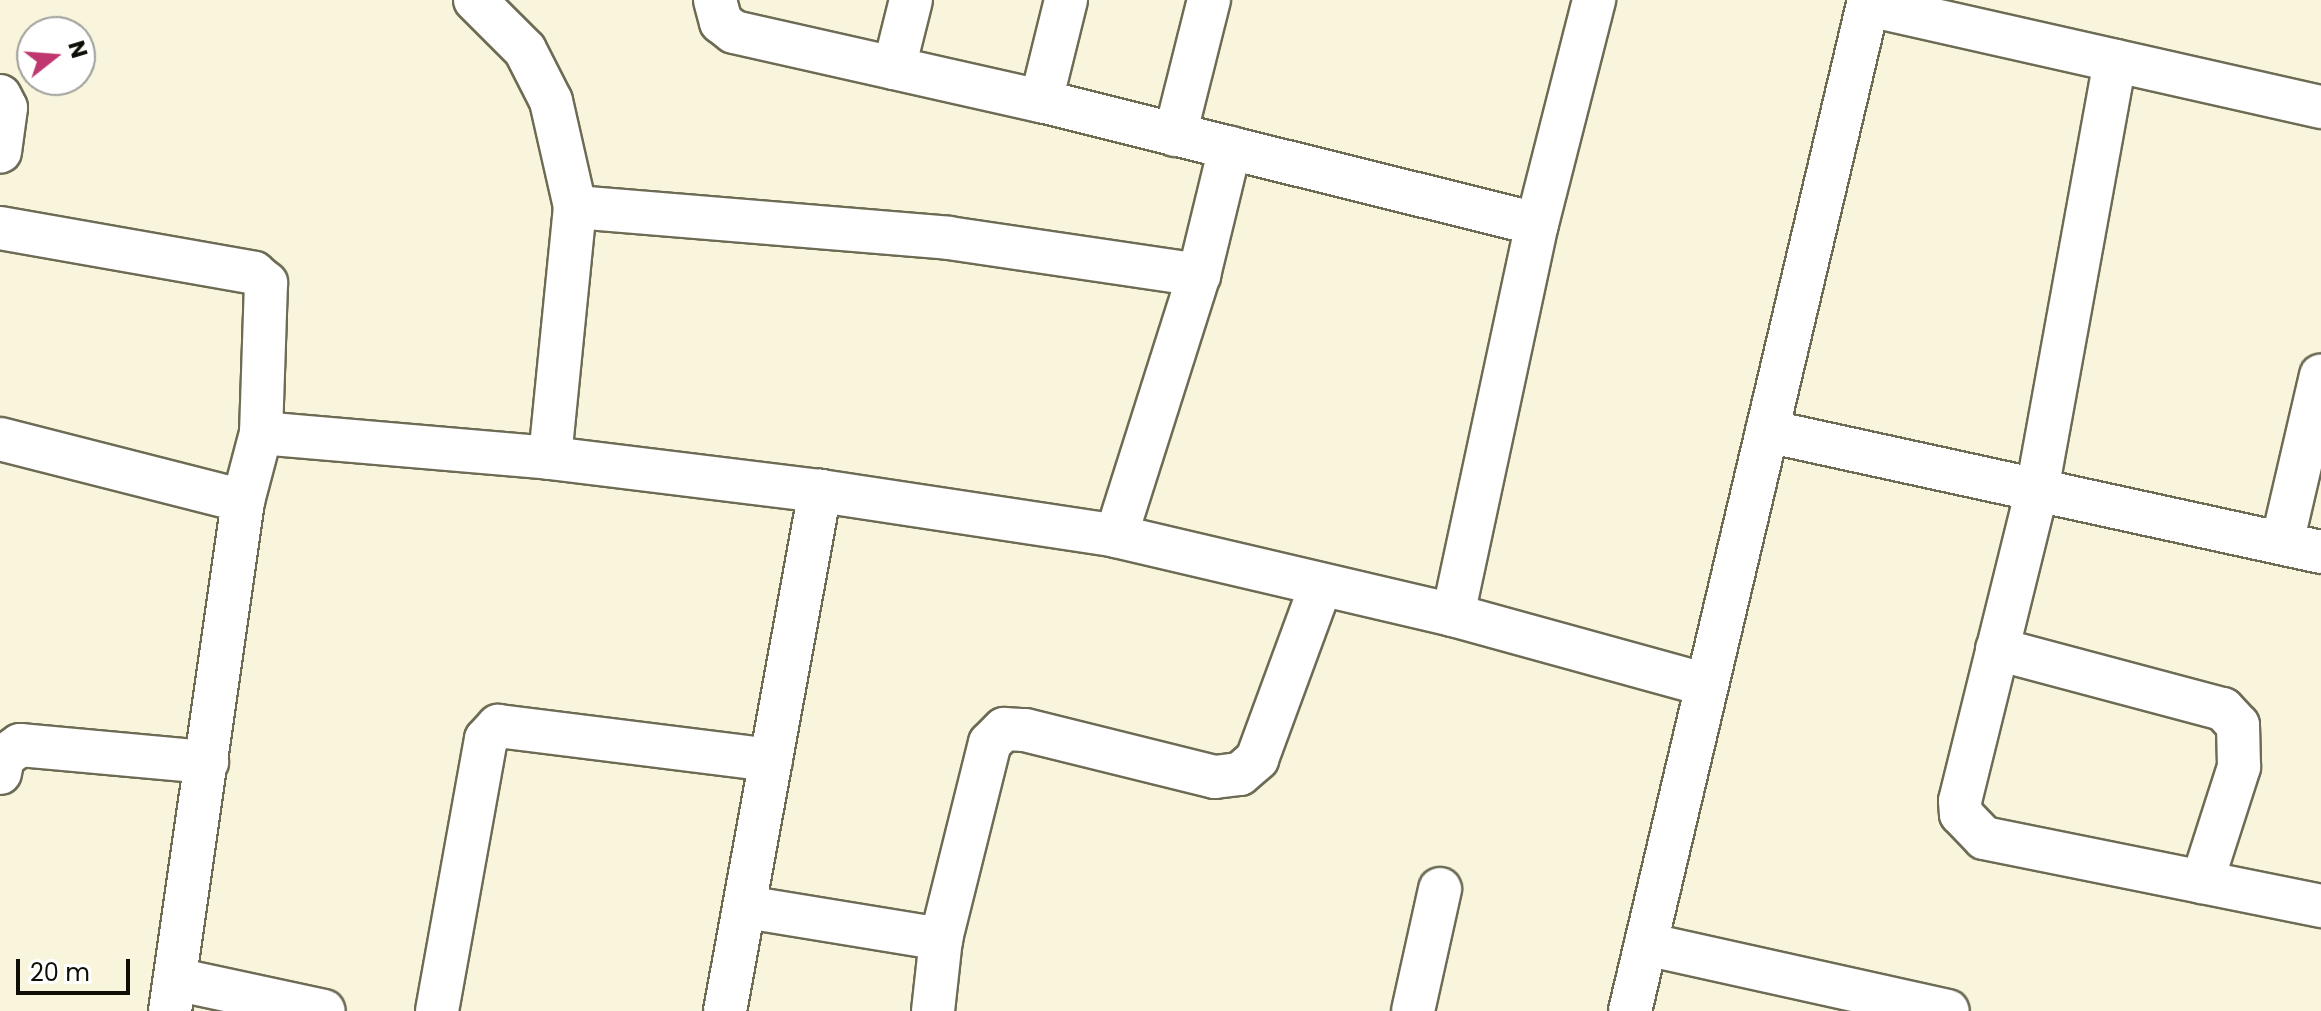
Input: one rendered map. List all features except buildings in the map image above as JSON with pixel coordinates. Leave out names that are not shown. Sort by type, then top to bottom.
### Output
[{"type":"street","points":[[475,0],[525,50],[551,101],[575,207],[550,458]]},
{"type":"street","points":[[715,0],[721,22],[734,32],[1041,101],[1537,224]]},
{"type":"street","points":[[894,68],[911,0]]},
{"type":"street","points":[[1041,101],[1066,0]]},
{"type":"street","points":[[1175,135],[1209,0]]},
{"type":"street","points":[[1453,615],[1537,224],[1594,0]]},
{"type":"street","points":[[1630,1011],[1869,2],[2321,107]]},
{"type":"street","points":[[2115,61],[2037,490],[1960,801],[1961,814],[1970,828],[1984,838],[2321,906]]},
{"type":"street","points":[[0,96],[6,108],[0,152]]},
{"type":"street","points":[[1116,536],[1199,275],[1230,148]]},
{"type":"street","points":[[575,207],[949,238],[1199,275]]},
{"type":"street","points":[[0,228],[254,273],[266,283],[261,433],[243,501],[172,995],[324,1011]]},
{"type":"street","points":[[1767,431],[2301,548],[2321,375]]},
{"type":"street","points":[[261,433],[550,458],[820,491],[1116,536],[1453,615],[1707,685]]},
{"type":"street","points":[[0,439],[243,501]]},
{"type":"street","points":[[725,1011],[820,491]]},
{"type":"street","points":[[933,1011],[941,939],[990,743],[1004,729],[1025,730],[1215,777],[1240,774],[1257,759],[1321,585]]},
{"type":"street","points":[[1997,649],[2223,709],[2238,725],[2239,767],[2202,882]]},
{"type":"street","points":[[437,1011],[486,739],[498,726],[771,760]]},
{"type":"street","points":[[7,751],[207,762]]},
{"type":"street","points":[[1413,1011],[1440,889]]},
{"type":"street","points":[[746,907],[941,939]]},
{"type":"street","points":[[1646,944],[1878,1003],[1948,1011]]}]
